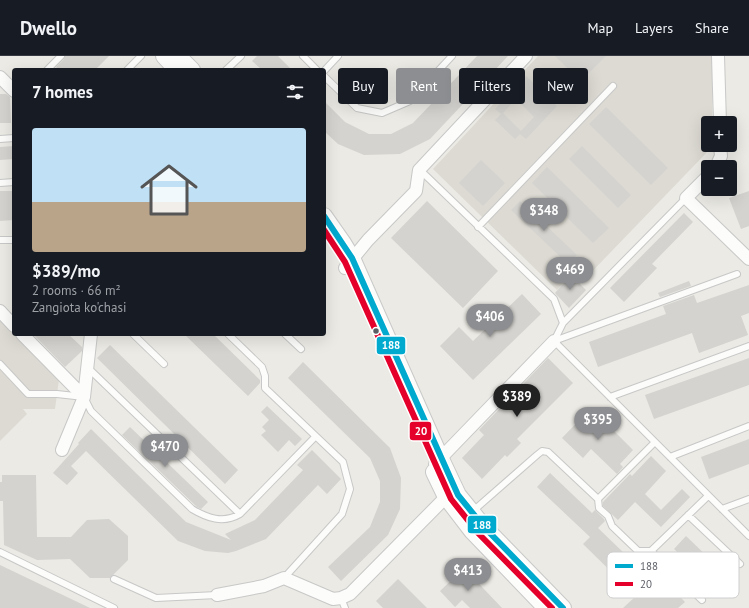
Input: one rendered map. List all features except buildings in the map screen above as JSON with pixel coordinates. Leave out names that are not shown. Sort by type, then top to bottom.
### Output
[{"type":"main road","points":[[164,56],[175,68]]},
{"type":"main road","points":[[178,56],[190,68]]},
{"type":"main road","points":[[326,219],[344,243],[348,263],[436,463],[446,497],[472,531],[546,608]]},
{"type":"main road","points":[[326,235],[348,263]]},
{"type":"main road","points":[[436,463],[458,495],[484,527],[563,608]]},
{"type":"street","points":[[348,263],[416,191],[419,170],[526,56]]},
{"type":"street","points":[[718,56],[720,116]]},
{"type":"street","points":[[701,183],[686,198],[749,258]]},
{"type":"street","points":[[24,336],[84,397]]},
{"type":"street","points":[[62,450],[84,397],[92,336]]},
{"type":"street","points":[[436,463],[554,341]]},
{"type":"street","points":[[217,595],[264,586],[284,578],[343,603],[350,594],[446,497]]},
{"type":"lane","points":[[49,68],[61,56]]},
{"type":"lane","points":[[129,68],[141,56]]},
{"type":"lane","points":[[228,68],[240,56]]},
{"type":"lane","points":[[303,56],[316,68]]},
{"type":"lane","points":[[326,69],[338,56]]},
{"type":"lane","points":[[326,78],[357,108],[382,112],[410,101],[452,56]]},
{"type":"lane","points":[[478,227],[613,86]]},
{"type":"lane","points":[[0,139],[12,138]]},
{"type":"lane","points":[[419,170],[554,299],[562,323]]},
{"type":"lane","points":[[0,183],[12,182]]},
{"type":"lane","points":[[554,341],[562,323],[686,198]]},
{"type":"lane","points":[[0,240],[12,240]]},
{"type":"lane","points":[[554,341],[738,274]]},
{"type":"lane","points":[[135,336],[164,364]]},
{"type":"lane","points":[[230,336],[262,367],[265,376],[265,388],[343,462],[350,489],[342,514],[284,578]]},
{"type":"lane","points":[[287,336],[301,349]]},
{"type":"lane","points":[[554,341],[749,536]]},
{"type":"lane","points":[[610,397],[749,346]]},
{"type":"lane","points":[[0,365],[28,394],[57,394],[84,397],[91,411],[192,509],[203,516],[215,519],[234,518],[240,514],[315,437]]},
{"type":"lane","points":[[87,367],[240,514]]},
{"type":"lane","points":[[670,457],[749,426]]},
{"type":"lane","points":[[598,499],[655,442]]},
{"type":"lane","points":[[472,512],[542,451],[548,452],[553,456],[598,499],[599,508],[608,516],[612,526],[638,551],[651,551],[708,496]]},
{"type":"lane","points":[[722,509],[749,499]]},
{"type":"lane","points":[[688,515],[727,552]]},
{"type":"lane","points":[[0,552],[114,608]]},
{"type":"lane","points":[[114,579],[156,598],[217,595]]},
{"type":"shaded area","points":[[538,56],[712,56],[712,116],[701,116],[701,152],[707,152],[580,284],[571,276],[557,290],[433,169],[493,104],[525,104],[525,70]]},
{"type":"shaded area","points":[[0,319],[12,331],[12,336],[17,336],[59,379],[55,409],[23,409],[27,414],[0,441]]},
{"type":"transit line","name":"188","points":[[326,219],[352,258],[458,495],[484,527],[563,608]]},
{"type":"transit line","name":"20","points":[[326,233],[345,262],[451,499],[478,533],[552,608]]}]
